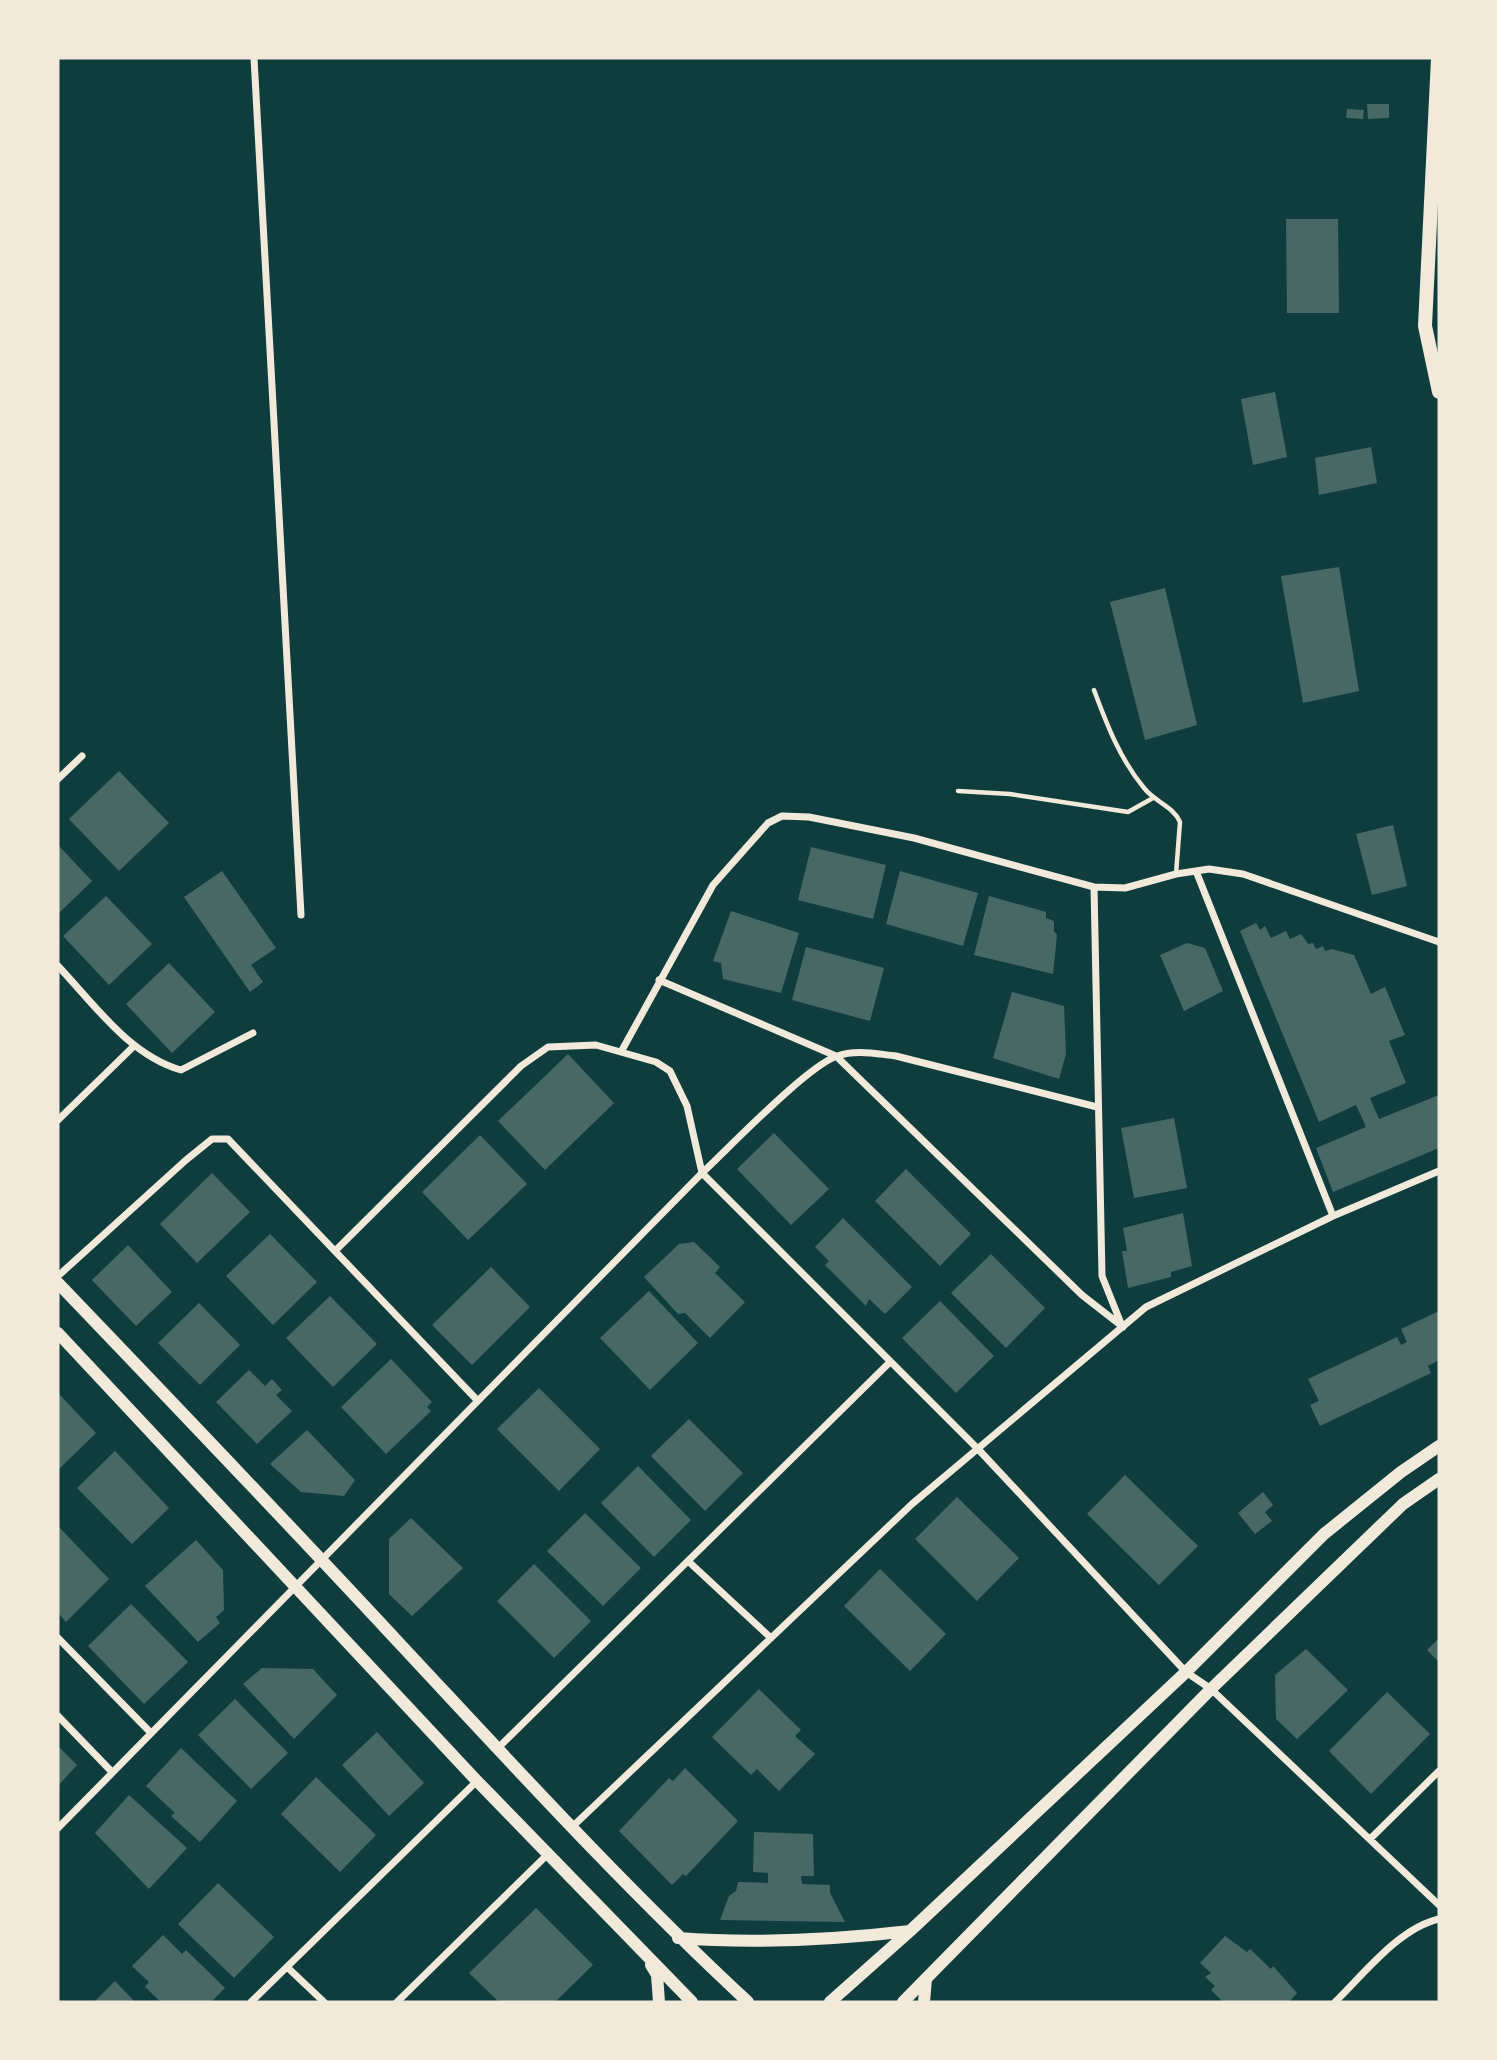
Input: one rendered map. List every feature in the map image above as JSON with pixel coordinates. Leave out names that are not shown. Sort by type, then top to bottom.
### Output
[{"type":"main road","points":[[1438,58],[1425,326],[1439,392]]},
{"type":"street","points":[[254,58],[301,915]]},
{"type":"street","points":[[58,779],[82,756]]},
{"type":"street","points":[[621,1052],[713,885],[768,823],[782,816],[808,817],[914,838],[1094,887],[1125,888],[1176,874],[1209,869],[1243,874],[1439,942]]},
{"type":"street","points":[[1196,871],[1333,1216]]},
{"type":"street","points":[[1094,887],[1102,1276],[1123,1327]]},
{"type":"street","points":[[58,966],[134,1046],[164,1065],[181,1070],[204,1061],[253,1034]]},
{"type":"street","points":[[659,980],[836,1056],[1082,1296],[1123,1327]]},
{"type":"street","points":[[335,1251],[521,1066],[548,1047],[596,1045],[656,1062],[670,1071],[687,1106],[702,1173],[978,1449],[1186,1672],[1211,1689],[1439,1905]]},
{"type":"street","points":[[58,1120],[134,1046]]},
{"type":"street","points":[[58,1828],[298,1587],[321,1559],[702,1173],[810,1073],[836,1056],[865,1052],[896,1056],[1097,1107]]},
{"type":"street","points":[[58,1276],[212,1139],[228,1139],[477,1400]]},
{"type":"street","points":[[572,1828],[912,1504],[1146,1307],[1333,1216],[1439,1171]]},
{"type":"street","points":[[58,1283],[572,1828],[678,1938],[748,2002]]},
{"type":"street","points":[[58,1333],[547,1855],[692,2002]]},
{"type":"street","points":[[498,1748],[890,1362]]},
{"type":"street","points":[[830,2002],[911,1931],[1186,1672],[1324,1534],[1401,1472],[1439,1446]]},
{"type":"street","points":[[903,2002],[1211,1689],[1403,1504],[1439,1479]]},
{"type":"street","points":[[688,1561],[771,1638]]},
{"type":"street","points":[[58,1638],[151,1733]]},
{"type":"street","points":[[58,1716],[112,1772]]},
{"type":"street","points":[[1370,1839],[1439,1771]]},
{"type":"street","points":[[251,2002],[477,1781]]},
{"type":"street","points":[[397,2002],[547,1855]]},
{"type":"street","points":[[1335,2002],[1423,1922],[1439,1919]]},
{"type":"street","points":[[678,1938],[735,1943],[841,1939],[911,1931]]},
{"type":"street","points":[[641,1949],[657,1975],[659,2002]]},
{"type":"street","points":[[288,1967],[324,2002]]},
{"type":"street","points":[[925,2002],[926,1979]]},
{"type":"lane","points":[[1094,690],[1112,738],[1153,798],[1170,808],[1180,822],[1176,874]]},
{"type":"lane","points":[[958,792],[1010,794],[1128,812],[1153,798]]},
{"type":"building","points":[[1367,104],[1389,104],[1389,118],[1368,119]]},
{"type":"building","points":[[1347,109],[1364,110],[1363,119],[1346,118]]},
{"type":"building","points":[[1286,219],[1338,219],[1339,313],[1287,313]]},
{"type":"building","points":[[1275,392],[1287,457],[1253,465],[1241,399]]},
{"type":"building","points":[[1371,447],[1377,483],[1319,495],[1315,458]]},
{"type":"building","points":[[1339,567],[1359,691],[1303,703],[1281,576]]},
{"type":"building","points":[[1165,588],[1197,725],[1145,740],[1110,602]]},
{"type":"building","points":[[119,771],[169,823],[119,871],[69,819]]},
{"type":"building","points":[[1393,825],[1407,886],[1372,895],[1356,834]]},
{"type":"building","points":[[58,845],[92,881],[58,914]]},
{"type":"building","points":[[811,847],[886,865],[873,919],[798,900]]},
{"type":"building","points":[[222,871],[276,948],[251,965],[263,982],[250,992],[184,897]]},
{"type":"building","points":[[900,871],[978,893],[963,946],[886,924]]},
{"type":"building","points":[[106,896],[152,944],[109,985],[63,936]]},
{"type":"building","points":[[989,896],[1046,912],[1046,918],[1054,921],[1057,935],[1053,974],[974,955]]},
{"type":"building","points":[[731,911],[799,933],[781,993],[723,979],[721,963],[713,961]]},
{"type":"building","points":[[1256,923],[1260,930],[1265,926],[1271,938],[1286,931],[1290,939],[1301,934],[1308,944],[1313,943],[1316,949],[1323,946],[1325,951],[1332,949],[1354,955],[1371,994],[1385,987],[1405,1035],[1389,1041],[1406,1083],[1370,1098],[1379,1119],[1439,1095],[1439,1148],[1333,1192],[1316,1148],[1366,1127],[1356,1105],[1319,1122],[1240,931]]},
{"type":"building","points":[[1187,943],[1205,948],[1223,991],[1184,1011],[1160,955]]},
{"type":"building","points":[[806,947],[884,968],[870,1021],[792,1000]]},
{"type":"building","points":[[169,963],[215,1012],[172,1053],[126,1004]]},
{"type":"building","points":[[1012,992],[1064,1006],[1066,1054],[1059,1079],[993,1058]]},
{"type":"building","points":[[568,1054],[614,1103],[545,1170],[498,1121]]},
{"type":"building","points":[[1174,1118],[1187,1188],[1134,1198],[1121,1128]]},
{"type":"building","points":[[774,1133],[829,1189],[791,1225],[737,1169]]},
{"type":"building","points":[[480,1135],[527,1184],[468,1240],[422,1192]]},
{"type":"building","points":[[906,1169],[971,1234],[940,1266],[875,1201]]},
{"type":"building","points":[[212,1173],[250,1212],[197,1263],[160,1224]]},
{"type":"building","points":[[1183,1213],[1192,1266],[1171,1272],[1171,1277],[1128,1288],[1122,1251],[1127,1251],[1123,1228]]},
{"type":"building","points":[[843,1218],[912,1287],[885,1314],[869,1299],[866,1306],[825,1265],[829,1261],[815,1247]]},
{"type":"building","points":[[270,1234],[317,1282],[273,1325],[226,1276]]},
{"type":"building","points":[[694,1242],[720,1267],[715,1273],[745,1302],[710,1338],[685,1313],[678,1314],[644,1277],[679,1244]]},
{"type":"building","points":[[128,1245],[172,1292],[136,1326],[92,1280]]},
{"type":"building","points":[[991,1254],[1045,1308],[1006,1348],[951,1293]]},
{"type":"building","points":[[491,1267],[530,1307],[472,1365],[432,1325]]},
{"type":"building","points":[[649,1291],[698,1343],[650,1390],[600,1338]]},
{"type":"building","points":[[330,1296],[377,1344],[333,1387],[286,1338]]},
{"type":"building","points":[[940,1301],[994,1356],[956,1393],[902,1338]]},
{"type":"building","points":[[199,1303],[240,1345],[200,1385],[158,1343]]},
{"type":"building","points":[[1439,1311],[1439,1360],[1428,1366],[1431,1373],[1320,1426],[1310,1405],[1319,1401],[1308,1379],[1397,1337],[1401,1345],[1407,1342],[1401,1329]]},
{"type":"building","points":[[391,1359],[432,1402],[427,1407],[431,1411],[386,1454],[341,1407]]},
{"type":"building","points":[[249,1370],[265,1386],[272,1379],[282,1390],[276,1395],[292,1411],[257,1444],[216,1402]]},
{"type":"building","points":[[539,1388],[600,1449],[559,1491],[497,1429]]},
{"type":"building","points":[[58,1393],[96,1433],[58,1470]]},
{"type":"building","points":[[689,1419],[743,1473],[705,1511],[651,1456]]},
{"type":"building","points":[[307,1430],[355,1480],[344,1496],[301,1492],[270,1464]]},
{"type":"building","points":[[115,1451],[169,1508],[132,1544],[77,1488]]},
{"type":"building","points":[[638,1466],[691,1520],[654,1557],[601,1503]]},
{"type":"building","points":[[1125,1475],[1198,1546],[1159,1585],[1087,1514]]},
{"type":"building","points":[[1263,1492],[1273,1505],[1265,1512],[1272,1521],[1255,1534],[1238,1513]]},
{"type":"building","points":[[957,1497],[1019,1558],[977,1601],[915,1539]]},
{"type":"building","points":[[585,1513],[641,1568],[603,1606],[547,1551]]},
{"type":"building","points":[[411,1518],[463,1568],[412,1616],[389,1594],[389,1539]]},
{"type":"building","points":[[58,1526],[109,1579],[66,1622],[58,1613]]},
{"type":"building","points":[[196,1540],[223,1570],[224,1610],[216,1617],[220,1623],[198,1642],[145,1586]]},
{"type":"building","points":[[534,1564],[591,1621],[554,1658],[497,1601]]},
{"type":"building","points":[[880,1569],[946,1634],[910,1671],[844,1606]]},
{"type":"building","points":[[131,1604],[188,1662],[144,1704],[88,1646]]},
{"type":"building","points":[[1439,1638],[1439,1662],[1427,1650]]},
{"type":"building","points":[[1306,1649],[1348,1690],[1297,1739],[1276,1719],[1275,1675]]},
{"type":"building","points":[[262,1668],[313,1669],[337,1695],[294,1739],[243,1684]]},
{"type":"building","points":[[759,1689],[801,1730],[795,1736],[815,1754],[779,1791],[757,1769],[751,1775],[712,1737]]},
{"type":"building","points":[[1387,1692],[1430,1734],[1371,1794],[1329,1751]]},
{"type":"building","points":[[235,1699],[288,1753],[251,1789],[198,1735]]},
{"type":"building","points":[[377,1732],[424,1783],[389,1816],[342,1765]]},
{"type":"building","points":[[58,1746],[77,1765],[58,1786]]},
{"type":"building","points":[[181,1748],[237,1801],[200,1842],[171,1816],[175,1813],[146,1786]]},
{"type":"building","points":[[685,1768],[738,1821],[686,1876],[683,1874],[672,1885],[619,1831],[669,1778],[673,1781]]},
{"type":"building","points":[[316,1777],[376,1835],[340,1872],[281,1814]]},
{"type":"building","points":[[129,1795],[187,1848],[149,1889],[95,1833]]},
{"type":"building","points":[[754,1832],[813,1834],[814,1876],[801,1876],[802,1884],[830,1885],[830,1893],[845,1922],[720,1920],[729,1896],[736,1891],[738,1882],[768,1883],[768,1873],[753,1872]]},
{"type":"building","points":[[218,1883],[274,1937],[234,1978],[178,1924]]},
{"type":"building","points":[[536,1908],[593,1965],[555,2002],[499,2002],[469,1973]]},
{"type":"building","points":[[163,1935],[182,1954],[186,1950],[225,1988],[211,2002],[161,2002],[145,1987],[149,1982],[132,1966]]},
{"type":"building","points":[[1225,1936],[1247,1952],[1250,1949],[1271,1969],[1273,1966],[1297,1993],[1289,2002],[1223,2002],[1211,1990],[1215,1986],[1205,1977],[1211,1973],[1200,1963]]},
{"type":"building","points":[[115,1981],[135,2002],[94,2002]]}]
